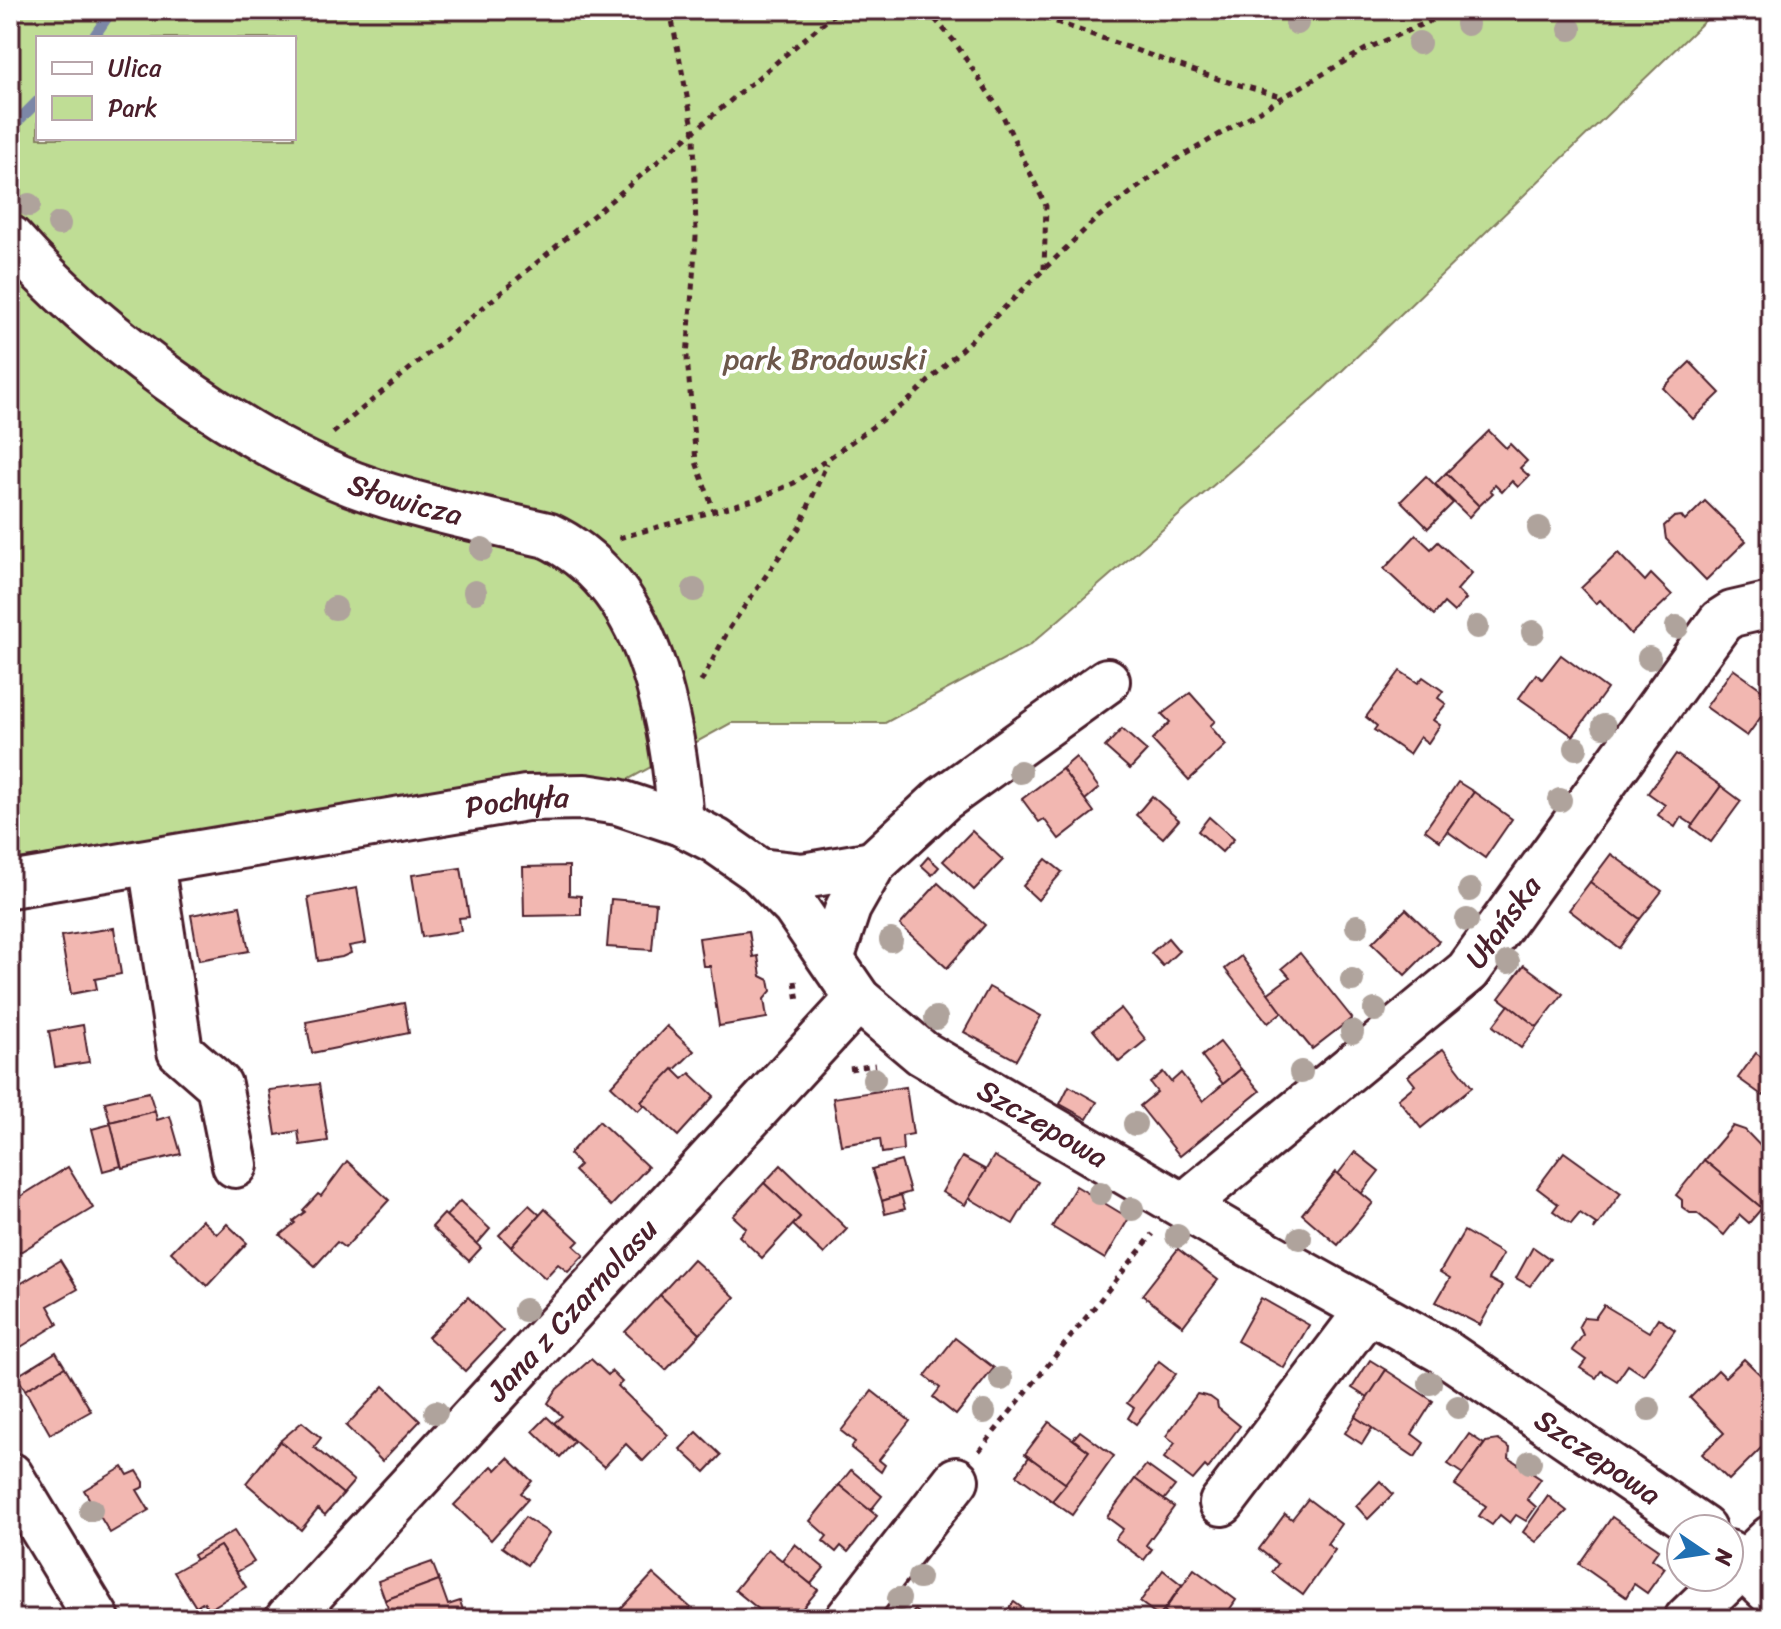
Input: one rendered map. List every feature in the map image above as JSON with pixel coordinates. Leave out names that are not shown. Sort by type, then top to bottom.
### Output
[{"type":"street","name":"Słowicza","points":[[16,245],[84,309],[150,363],[234,421],[301,459],[365,488],[547,535],[570,546],[587,560],[621,603],[653,663],[676,760],[681,823]]},
{"type":"street","name":"Ułańska","points":[[1174,1217],[1468,971],[1721,621],[1732,614],[1771,605]]},
{"type":"street","points":[[813,963],[873,864],[943,799],[1107,681]]},
{"type":"street","name":"Pochyła","points":[[10,885],[554,796],[618,802],[681,823],[716,841],[759,871],[795,907],[813,963]]},
{"type":"street","points":[[151,862],[180,1051],[219,1085],[235,1165]]},
{"type":"street","points":[[759,871],[803,876],[873,864]]},
{"type":"street","name":"Szczepowa","points":[[813,963],[922,1053],[1174,1217],[1368,1310],[1497,1386],[1680,1513]]},
{"type":"street","name":"Jana z Czarnolasu","points":[[293,1617],[858,999]]},
{"type":"street","points":[[1222,1503],[1368,1310]]},
{"type":"street","points":[[10,1475],[97,1619]]},
{"type":"street","points":[[848,1619],[956,1480]]},
{"type":"street","points":[[1687,1619],[1753,1562]]},
{"type":"path","points":[[670,10],[694,132],[696,237],[687,357],[696,462],[714,511]]},
{"type":"path","points":[[301,459],[839,10]]},
{"type":"path","points":[[927,10],[954,41],[1001,112],[1046,206],[1044,269]]},
{"type":"path","points":[[1022,10],[1218,79],[1280,96]]},
{"type":"path","points":[[570,546],[671,526],[782,488],[827,462],[907,402],[1098,217],[1172,162],[1280,96],[1366,49],[1455,10]]},
{"type":"path","points":[[699,687],[729,629],[799,528],[827,462]]},
{"type":"path","points":[[813,963],[805,1057],[824,1073],[880,1064]]},
{"type":"path","points":[[956,1480],[1174,1217]]},
{"type":"green space","name":"park Brodowski","points":[[10,10],[1716,10],[1317,395],[1030,645],[885,723],[731,723],[620,784],[412,804],[10,860]]},
{"type":"building","points":[[1690,362],[1720,393],[1693,419],[1663,388]]},
{"type":"building","points":[[1489,431],[1506,448],[1510,444],[1527,461],[1520,468],[1529,476],[1518,487],[1512,481],[1502,492],[1495,485],[1490,490],[1493,493],[1479,506],[1446,473]]},
{"type":"building","points":[[1446,473],[1479,506],[1469,517],[1435,484]]},
{"type":"building","points":[[1426,476],[1453,503],[1428,528],[1401,501]]},
{"type":"building","points":[[1705,501],[1746,541],[1706,580],[1666,539],[1664,526],[1674,517],[1681,516],[1685,521]]},
{"type":"building","points":[[1416,535],[1431,549],[1438,542],[1472,573],[1457,590],[1466,599],[1454,612],[1444,603],[1434,615],[1384,569]]},
{"type":"building","points":[[1618,553],[1645,581],[1651,574],[1672,595],[1631,634],[1600,600],[1596,604],[1581,588]]},
{"type":"building","points":[[1561,655],[1607,689],[1573,736],[1519,698],[1536,674],[1542,679]]},
{"type":"building","points":[[1733,669],[1771,696],[1771,703],[1747,736],[1706,707]]},
{"type":"building","points":[[1400,671],[1418,683],[1423,677],[1443,691],[1438,698],[1446,704],[1433,720],[1440,725],[1428,743],[1420,737],[1409,754],[1374,730],[1377,726],[1366,717]]},
{"type":"building","points":[[1190,693],[1215,721],[1210,726],[1226,745],[1189,780],[1152,740],[1170,722],[1162,714]]},
{"type":"building","points":[[1122,729],[1147,751],[1130,769],[1105,747]]},
{"type":"building","points":[[1676,754],[1721,786],[1693,825],[1681,817],[1675,827],[1658,815],[1665,805],[1648,793]]},
{"type":"building","points":[[1076,757],[1099,788],[1085,800],[1062,769]]},
{"type":"building","points":[[1062,769],[1094,812],[1059,839],[1044,819],[1039,822],[1022,799]]},
{"type":"building","points":[[1458,782],[1474,792],[1440,841],[1425,830]]},
{"type":"building","points":[[1721,786],[1741,801],[1711,842],[1691,827]]},
{"type":"building","points":[[1474,792],[1512,819],[1485,858],[1447,831]]},
{"type":"building","points":[[1152,796],[1179,820],[1163,838],[1136,815]]},
{"type":"building","points":[[1209,817],[1234,839],[1222,852],[1198,831]]},
{"type":"building","points":[[972,831],[1003,860],[974,890],[943,861]]},
{"type":"building","points":[[1611,854],[1662,891],[1640,919],[1590,882]]},
{"type":"building","points":[[928,857],[939,867],[932,875],[921,865]]},
{"type":"building","points":[[1046,859],[1062,872],[1038,900],[1023,886]]},
{"type":"building","points":[[569,866],[569,895],[581,896],[581,915],[524,916],[523,867]]},
{"type":"building","points":[[461,868],[469,917],[459,918],[461,931],[422,937],[412,875]]},
{"type":"building","points":[[1590,882],[1640,919],[1619,948],[1569,910]]},
{"type":"building","points":[[938,883],[985,925],[947,968],[900,925]]},
{"type":"building","points":[[357,888],[366,943],[349,946],[351,953],[342,957],[318,961],[308,897]]},
{"type":"building","points":[[611,899],[656,903],[652,950],[607,947]]},
{"type":"building","points":[[240,906],[249,951],[199,960],[191,915]]},
{"type":"building","points":[[1406,909],[1439,941],[1405,975],[1372,943]]},
{"type":"building","points":[[114,928],[121,974],[95,979],[97,989],[71,994],[61,936]]},
{"type":"building","points":[[749,931],[753,957],[758,956],[761,976],[769,980],[771,991],[764,999],[767,1018],[719,1026],[710,966],[703,966],[699,938]]},
{"type":"building","points":[[1168,938],[1179,951],[1163,966],[1151,953]]},
{"type":"building","points":[[1300,953],[1352,1018],[1312,1049],[1267,994],[1290,977],[1282,968]]},
{"type":"building","points":[[1241,956],[1282,1012],[1268,1023],[1225,969]]},
{"type":"building","points":[[1524,965],[1563,994],[1537,1027],[1499,998]]},
{"type":"building","points":[[989,987],[1041,1016],[1016,1060],[964,1032]]},
{"type":"building","points":[[404,1003],[409,1033],[312,1053],[306,1022]]},
{"type":"building","points":[[1509,1005],[1537,1027],[1521,1048],[1493,1026]]},
{"type":"building","points":[[1121,1008],[1146,1040],[1119,1062],[1093,1030]]},
{"type":"building","points":[[83,1025],[89,1062],[55,1067],[49,1031]]},
{"type":"building","points":[[667,1026],[694,1051],[641,1102],[644,1105],[638,1111],[611,1086]]},
{"type":"building","points":[[1220,1042],[1241,1069],[1223,1084],[1202,1056]]},
{"type":"building","points":[[1443,1049],[1472,1087],[1421,1128],[1398,1099],[1415,1085],[1408,1076]]},
{"type":"building","points":[[1756,1053],[1771,1064],[1771,1086],[1763,1096],[1738,1078]]},
{"type":"building","points":[[673,1069],[683,1079],[690,1073],[714,1096],[678,1136],[641,1102]]},
{"type":"building","points":[[1241,1069],[1260,1091],[1180,1156],[1140,1106],[1157,1092],[1150,1083],[1163,1072],[1171,1082],[1181,1073],[1203,1101]]},
{"type":"building","points":[[319,1084],[328,1141],[300,1145],[298,1131],[276,1135],[269,1090]]},
{"type":"building","points":[[1069,1086],[1097,1102],[1087,1119],[1060,1104]]},
{"type":"building","points":[[906,1087],[913,1134],[902,1136],[903,1150],[882,1153],[880,1139],[841,1145],[833,1098]]},
{"type":"building","points":[[149,1092],[155,1111],[110,1122],[105,1102]]},
{"type":"building","points":[[155,1111],[157,1120],[170,1116],[181,1154],[122,1168],[110,1122]]},
{"type":"building","points":[[599,1121],[648,1167],[611,1206],[574,1171],[580,1165],[569,1154]]},
{"type":"building","points":[[111,1124],[121,1166],[103,1171],[92,1129]]},
{"type":"building","points":[[1733,1126],[1745,1130],[1771,1157],[1771,1177],[1765,1185],[1771,1196],[1762,1208],[1704,1160]]},
{"type":"building","points":[[1355,1152],[1379,1171],[1361,1194],[1338,1174]]},
{"type":"building","points":[[1564,1152],[1621,1193],[1594,1230],[1596,1224],[1580,1213],[1571,1224],[1553,1211],[1558,1204],[1537,1188]]},
{"type":"building","points":[[994,1156],[1038,1182],[1013,1224],[969,1198]]},
{"type":"building","points":[[962,1157],[986,1170],[965,1205],[942,1192]]},
{"type":"building","points":[[1704,1160],[1762,1208],[1749,1223],[1740,1215],[1724,1235],[1697,1213],[1690,1213],[1682,1207],[1682,1200],[1676,1195]]},
{"type":"building","points":[[347,1161],[389,1200],[345,1248],[337,1242],[315,1266],[280,1235],[295,1223],[293,1221],[305,1212],[303,1210],[318,1194],[321,1196]]},
{"type":"building","points":[[901,1161],[910,1192],[882,1201],[872,1169]]},
{"type":"building","points":[[781,1165],[847,1229],[824,1254],[793,1225],[800,1217],[764,1183]]},
{"type":"building","points":[[68,1167],[93,1208],[15,1255],[10,1246],[10,1203]]},
{"type":"building","points":[[1336,1172],[1373,1203],[1338,1245],[1302,1214]]},
{"type":"building","points":[[764,1183],[800,1217],[762,1258],[739,1236],[746,1228],[733,1216]]},
{"type":"building","points":[[1076,1186],[1129,1218],[1105,1259],[1052,1227]]},
{"type":"building","points":[[901,1195],[905,1209],[885,1214],[882,1201]]},
{"type":"building","points":[[460,1201],[490,1229],[477,1244],[446,1216]]},
{"type":"building","points":[[529,1205],[540,1215],[511,1247],[499,1235]]},
{"type":"building","points":[[545,1209],[579,1241],[574,1246],[584,1255],[568,1272],[558,1264],[545,1278],[511,1247]]},
{"type":"building","points":[[444,1214],[481,1248],[469,1261],[432,1227]]},
{"type":"building","points":[[202,1220],[217,1234],[227,1224],[247,1243],[207,1286],[171,1252]]},
{"type":"building","points":[[1464,1231],[1503,1254],[1489,1279],[1502,1286],[1480,1325],[1436,1302],[1450,1278],[1440,1272]]},
{"type":"building","points":[[1533,1247],[1550,1259],[1530,1286],[1516,1278]]},
{"type":"building","points":[[1178,1249],[1218,1280],[1183,1326],[1142,1295]]},
{"type":"building","points":[[693,1259],[735,1297],[700,1334],[660,1295]]},
{"type":"building","points":[[60,1260],[78,1289],[48,1306],[58,1324],[11,1353],[10,1290]]},
{"type":"building","points":[[660,1295],[700,1334],[666,1370],[625,1332]]},
{"type":"building","points":[[468,1297],[503,1331],[465,1371],[428,1337]]},
{"type":"building","points":[[1261,1298],[1309,1325],[1284,1368],[1237,1341]]},
{"type":"building","points":[[1604,1305],[1649,1332],[1658,1318],[1675,1330],[1643,1375],[1628,1365],[1617,1381],[1601,1371],[1596,1378],[1580,1368],[1586,1360],[1572,1350],[1583,1335],[1579,1326],[1584,1317],[1595,1318]]},
{"type":"building","points":[[955,1338],[994,1368],[956,1415],[933,1397],[940,1388],[925,1376]]},
{"type":"building","points":[[56,1352],[65,1367],[25,1390],[17,1376]]},
{"type":"building","points":[[591,1359],[608,1375],[611,1371],[622,1382],[618,1386],[668,1435],[643,1461],[626,1444],[604,1467],[554,1423],[562,1416],[548,1403],[557,1389]]},
{"type":"building","points":[[1744,1359],[1771,1385],[1771,1438],[1729,1480],[1702,1454],[1724,1433],[1690,1398],[1718,1370],[1725,1377]]},
{"type":"building","points":[[1370,1360],[1386,1370],[1368,1398],[1352,1388]]},
{"type":"building","points":[[1159,1361],[1176,1374],[1136,1424],[1128,1418],[1134,1408],[1127,1403]]},
{"type":"building","points":[[65,1367],[91,1411],[50,1434],[25,1390]]},
{"type":"building","points":[[1386,1370],[1433,1401],[1412,1434],[1424,1443],[1415,1457],[1355,1417]]},
{"type":"building","points":[[384,1386],[420,1421],[382,1461],[346,1426]]},
{"type":"building","points":[[872,1391],[910,1421],[879,1460],[885,1465],[881,1472],[851,1448],[855,1442],[841,1431]]},
{"type":"building","points":[[1197,1394],[1217,1402],[1218,1408],[1240,1426],[1208,1469],[1205,1466],[1193,1480],[1164,1458],[1175,1443],[1166,1436]]},
{"type":"building","points":[[547,1417],[574,1442],[560,1457],[533,1431]]},
{"type":"building","points":[[1355,1417],[1372,1428],[1362,1444],[1345,1433]]},
{"type":"building","points":[[302,1422],[321,1438],[314,1447],[354,1481],[343,1494],[280,1441]]},
{"type":"building","points":[[1049,1422],[1089,1451],[1066,1484],[1025,1454]]},
{"type":"building","points":[[1080,1431],[1114,1456],[1072,1515],[1052,1501],[1089,1451],[1073,1439]]},
{"type":"building","points":[[697,1432],[721,1455],[705,1472],[680,1449]]},
{"type":"building","points":[[1469,1434],[1484,1444],[1463,1474],[1448,1464]]},
{"type":"building","points":[[1498,1440],[1510,1448],[1509,1458],[1541,1479],[1527,1499],[1536,1507],[1526,1521],[1516,1515],[1510,1523],[1500,1515],[1492,1525],[1479,1516],[1486,1506],[1455,1485],[1486,1442]]},
{"type":"building","points":[[280,1441],[343,1494],[325,1515],[318,1509],[301,1530],[246,1483]]},
{"type":"building","points":[[1029,1457],[1066,1484],[1052,1501],[1017,1475]]},
{"type":"building","points":[[508,1458],[532,1481],[521,1493],[528,1499],[491,1540],[454,1505],[492,1466],[496,1470]]},
{"type":"building","points":[[1146,1465],[1175,1486],[1164,1500],[1135,1479]]},
{"type":"building","points":[[123,1467],[128,1475],[137,1471],[144,1482],[144,1487],[137,1490],[149,1510],[110,1533],[84,1490]]},
{"type":"building","points":[[851,1470],[882,1496],[870,1511],[839,1485]]},
{"type":"building","points":[[1135,1479],[1174,1507],[1146,1545],[1152,1549],[1144,1560],[1115,1539],[1123,1529],[1107,1517]]},
{"type":"building","points":[[1380,1481],[1393,1494],[1368,1519],[1356,1506]]},
{"type":"building","points":[[839,1485],[877,1516],[848,1552],[841,1546],[836,1552],[823,1541],[827,1536],[810,1521]]},
{"type":"building","points":[[1548,1496],[1567,1511],[1536,1542],[1523,1532]]},
{"type":"building","points":[[1308,1499],[1341,1524],[1327,1544],[1335,1550],[1303,1595],[1272,1572],[1278,1564],[1259,1549],[1285,1514],[1292,1519]]},
{"type":"building","points":[[525,1517],[549,1533],[527,1565],[502,1547]]},
{"type":"building","points":[[1612,1517],[1659,1549],[1652,1559],[1665,1568],[1647,1593],[1634,1584],[1626,1597],[1579,1564]]},
{"type":"building","points":[[234,1531],[254,1562],[237,1572],[220,1546],[196,1560],[193,1555]]},
{"type":"building","points":[[795,1544],[824,1568],[811,1584],[781,1561]]},
{"type":"building","points":[[220,1546],[246,1587],[208,1610],[204,1602],[196,1607],[174,1572]]},
{"type":"building","points":[[768,1549],[818,1590],[801,1610],[808,1615],[805,1619],[771,1619],[735,1590]]},
{"type":"building","points":[[432,1562],[439,1580],[385,1600],[378,1581]]},
{"type":"building","points":[[1194,1569],[1236,1600],[1223,1619],[1176,1619],[1164,1611]]},
{"type":"building","points":[[1163,1570],[1182,1585],[1159,1616],[1140,1602]]},
{"type":"building","points":[[653,1574],[691,1608],[681,1619],[611,1619]]},
{"type":"building","points":[[439,1580],[448,1605],[460,1601],[466,1619],[392,1619],[385,1600]]},
{"type":"building","points":[[1014,1602],[1032,1615],[1029,1619],[1001,1619]]},
{"type":"building","points":[[915,1610],[927,1619],[908,1619]]},
{"type":"waterway","points":[[94,36],[112,10]]},
{"type":"waterway","points":[[10,129],[36,103]]}]
